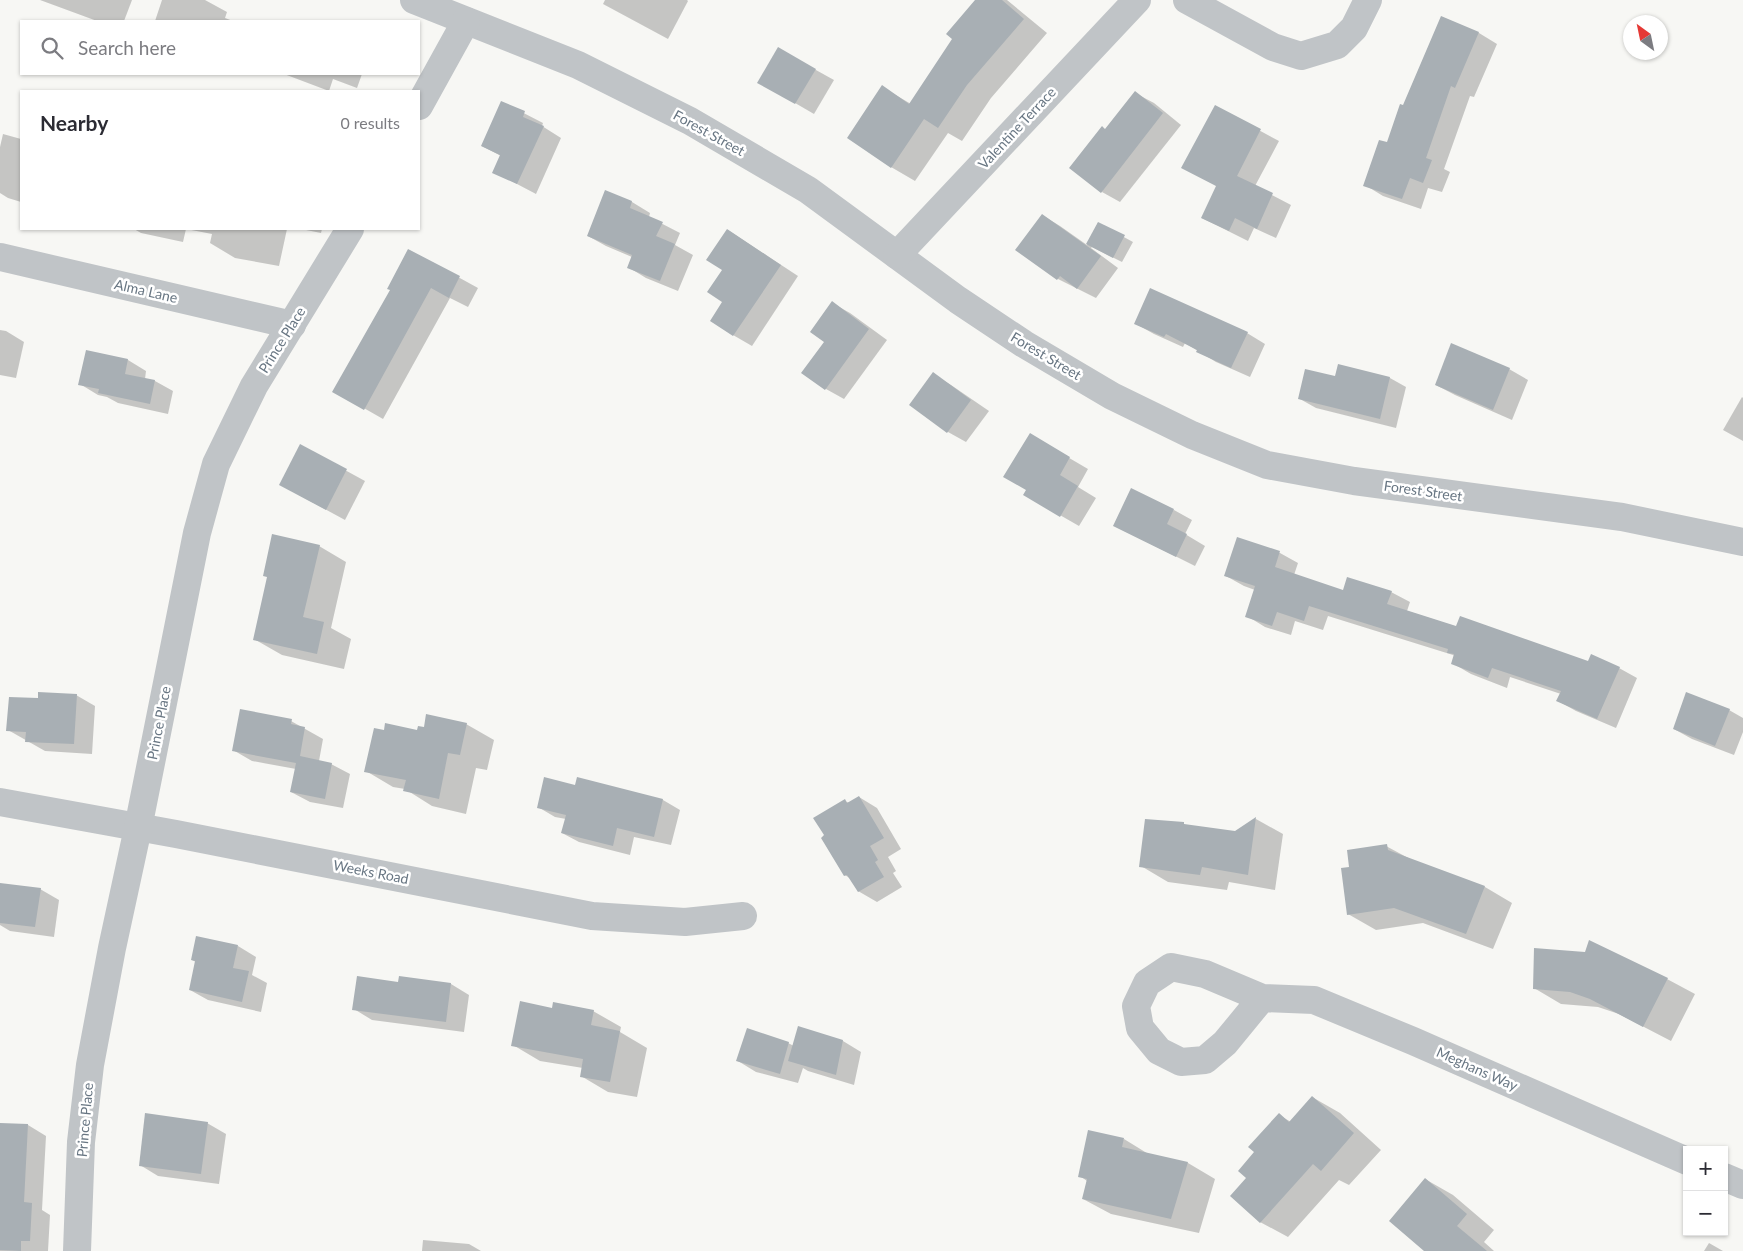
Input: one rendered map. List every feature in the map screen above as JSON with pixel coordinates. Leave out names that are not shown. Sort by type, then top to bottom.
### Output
[{"type":"street","name":"Forest Street","points":[[414,0],[578,65],[690,121],[808,190],[958,300],[1024,344],[1112,396],[1192,435],[1268,466],[1354,481],[1622,516],[1743,542]]},
{"type":"street","name":"Valentine Terrace","points":[[897,255],[1137,0]]},
{"type":"street","points":[[1187,0],[1272,47],[1301,56],[1337,45],[1354,28],[1368,0]]},
{"type":"street","points":[[420,104],[466,21]]},
{"type":"street","name":"Prince Place","points":[[77,1251],[82,1142],[90,1065],[112,948],[197,533],[216,464],[254,386],[349,230]]},
{"type":"street","name":"Alma Lane","points":[[0,257],[292,325]]},
{"type":"street","name":"Weeks Road","points":[[0,802],[592,916],[685,922],[743,916]]},
{"type":"street","name":"Meghans Way","points":[[1262,998],[1314,1000],[1413,1041],[1683,1159]]},
{"type":"street","points":[[1728,1179],[1743,1186]]},
{"type":"building","points":[[975,0],[1002,0],[1024,19],[967,85],[938,128],[924,119],[891,168],[847,138],[882,85],[909,104],[952,39],[946,34]]},
{"type":"building","points":[[1441,16],[1479,32],[1455,88],[1451,86],[1426,158],[1432,160],[1423,183],[1410,178],[1402,199],[1363,186],[1379,140],[1387,142],[1400,104],[1403,105]]},
{"type":"building","points":[[778,47],[816,69],[795,104],[757,83]]},
{"type":"building","points":[[1135,91],[1163,113],[1101,193],[1069,168],[1102,126],[1105,129]]},
{"type":"building","points":[[501,101],[525,111],[523,117],[544,126],[517,184],[492,173],[500,155],[481,146]]},
{"type":"building","points":[[1215,105],[1261,129],[1237,176],[1273,193],[1257,229],[1235,218],[1229,231],[1201,218],[1216,186],[1181,168]]},
{"type":"building","points":[[605,190],[632,201],[630,208],[663,222],[656,236],[675,244],[660,281],[627,268],[632,255],[587,236]]},
{"type":"building","points":[[1042,214],[1101,256],[1077,289],[1060,276],[1057,280],[1015,250]]},
{"type":"building","points":[[1098,222],[1125,235],[1113,258],[1086,244]]},
{"type":"building","points":[[727,229],[781,265],[733,336],[710,321],[722,302],[707,292],[722,270],[706,260]]},
{"type":"building","points":[[408,249],[460,276],[449,298],[431,288],[364,410],[332,392],[390,290],[387,289]]},
{"type":"building","points":[[1150,288],[1248,332],[1231,368],[1196,352],[1197,350],[1166,334],[1164,337],[1134,324]]},
{"type":"building","points":[[832,301],[869,329],[825,390],[801,373],[824,342],[810,332]]},
{"type":"building","points":[[1451,343],[1510,368],[1493,410],[1435,385]]},
{"type":"building","points":[[86,350],[128,359],[125,374],[155,380],[150,404],[98,393],[99,389],[78,385]]},
{"type":"building","points":[[1338,364],[1390,377],[1380,419],[1298,399],[1305,369],[1335,376]]},
{"type":"building","points":[[933,372],[971,400],[947,433],[909,405]]},
{"type":"building","points":[[1030,433],[1070,457],[1060,475],[1078,486],[1060,517],[1023,495],[1026,490],[1003,477]]},
{"type":"building","points":[[300,444],[347,469],[326,510],[279,485]]},
{"type":"building","points":[[1131,488],[1174,509],[1167,524],[1187,534],[1176,557],[1113,526]]},
{"type":"building","points":[[272,534],[320,545],[303,617],[324,622],[317,654],[253,640],[267,577],[263,576]]},
{"type":"building","points":[[1237,537],[1280,551],[1275,567],[1343,590],[1347,577],[1392,591],[1387,604],[1456,626],[1460,616],[1588,661],[1591,654],[1620,667],[1597,719],[1556,701],[1561,691],[1492,668],[1488,678],[1451,664],[1454,654],[1447,653],[1448,649],[1309,606],[1304,621],[1277,612],[1272,626],[1245,617],[1255,586],[1224,576]]},
{"type":"building","points":[[38,692],[77,694],[74,744],[25,742],[26,732],[6,731],[9,697],[38,698]]},
{"type":"building","points":[[1686,692],[1730,709],[1715,746],[1673,729]]},
{"type":"building","points":[[240,709],[292,719],[291,724],[305,727],[300,756],[332,763],[325,799],[290,792],[296,763],[232,751]]},
{"type":"building","points":[[426,714],[467,723],[460,755],[448,753],[439,799],[403,791],[406,780],[364,772],[374,728],[384,730],[385,723],[417,730],[418,726],[424,727]]},
{"type":"building","points":[[544,777],[575,785],[577,777],[663,799],[654,837],[617,828],[613,846],[561,833],[566,815],[537,808]]},
{"type":"building","points":[[859,796],[884,838],[870,846],[878,860],[875,862],[884,877],[858,892],[847,875],[844,876],[821,838],[824,835],[813,818],[845,799],[847,803]]},
{"type":"building","points":[[1256,817],[1248,875],[1202,867],[1200,875],[1139,867],[1145,819],[1184,822],[1184,824],[1235,831]]},
{"type":"building","points":[[1387,844],[1388,850],[1485,886],[1466,934],[1394,908],[1347,915],[1341,868],[1349,867],[1347,850]]},
{"type":"building","points":[[0,883],[41,888],[35,927],[0,923]]},
{"type":"building","points":[[196,936],[238,945],[233,968],[249,971],[242,1002],[189,990],[195,961],[191,960]]},
{"type":"building","points":[[1589,940],[1668,978],[1643,1027],[1590,999],[1570,992],[1533,989],[1534,948],[1585,952]]},
{"type":"building","points":[[357,976],[398,982],[399,976],[451,983],[446,1022],[352,1010]]},
{"type":"building","points":[[520,1001],[552,1008],[553,1002],[594,1010],[591,1025],[620,1031],[610,1082],[580,1077],[583,1059],[511,1046]]},
{"type":"building","points":[[798,1026],[843,1040],[836,1075],[788,1061]]},
{"type":"building","points":[[747,1028],[789,1042],[780,1074],[736,1061]]},
{"type":"building","points":[[1312,1096],[1354,1133],[1321,1171],[1313,1164],[1260,1223],[1230,1196],[1246,1178],[1238,1171],[1254,1152],[1248,1147],[1279,1113],[1289,1122]]},
{"type":"building","points":[[145,1113],[208,1122],[201,1174],[139,1166]]},
{"type":"building","points":[[0,1123],[28,1124],[24,1202],[32,1203],[30,1241],[21,1241],[21,1251],[0,1250]]},
{"type":"building","points":[[1088,1130],[1124,1138],[1122,1147],[1188,1162],[1171,1219],[1082,1199],[1087,1179],[1078,1177]]},
{"type":"building","points":[[1425,1178],[1467,1214],[1457,1226],[1487,1251],[1424,1251],[1389,1221]]}]
